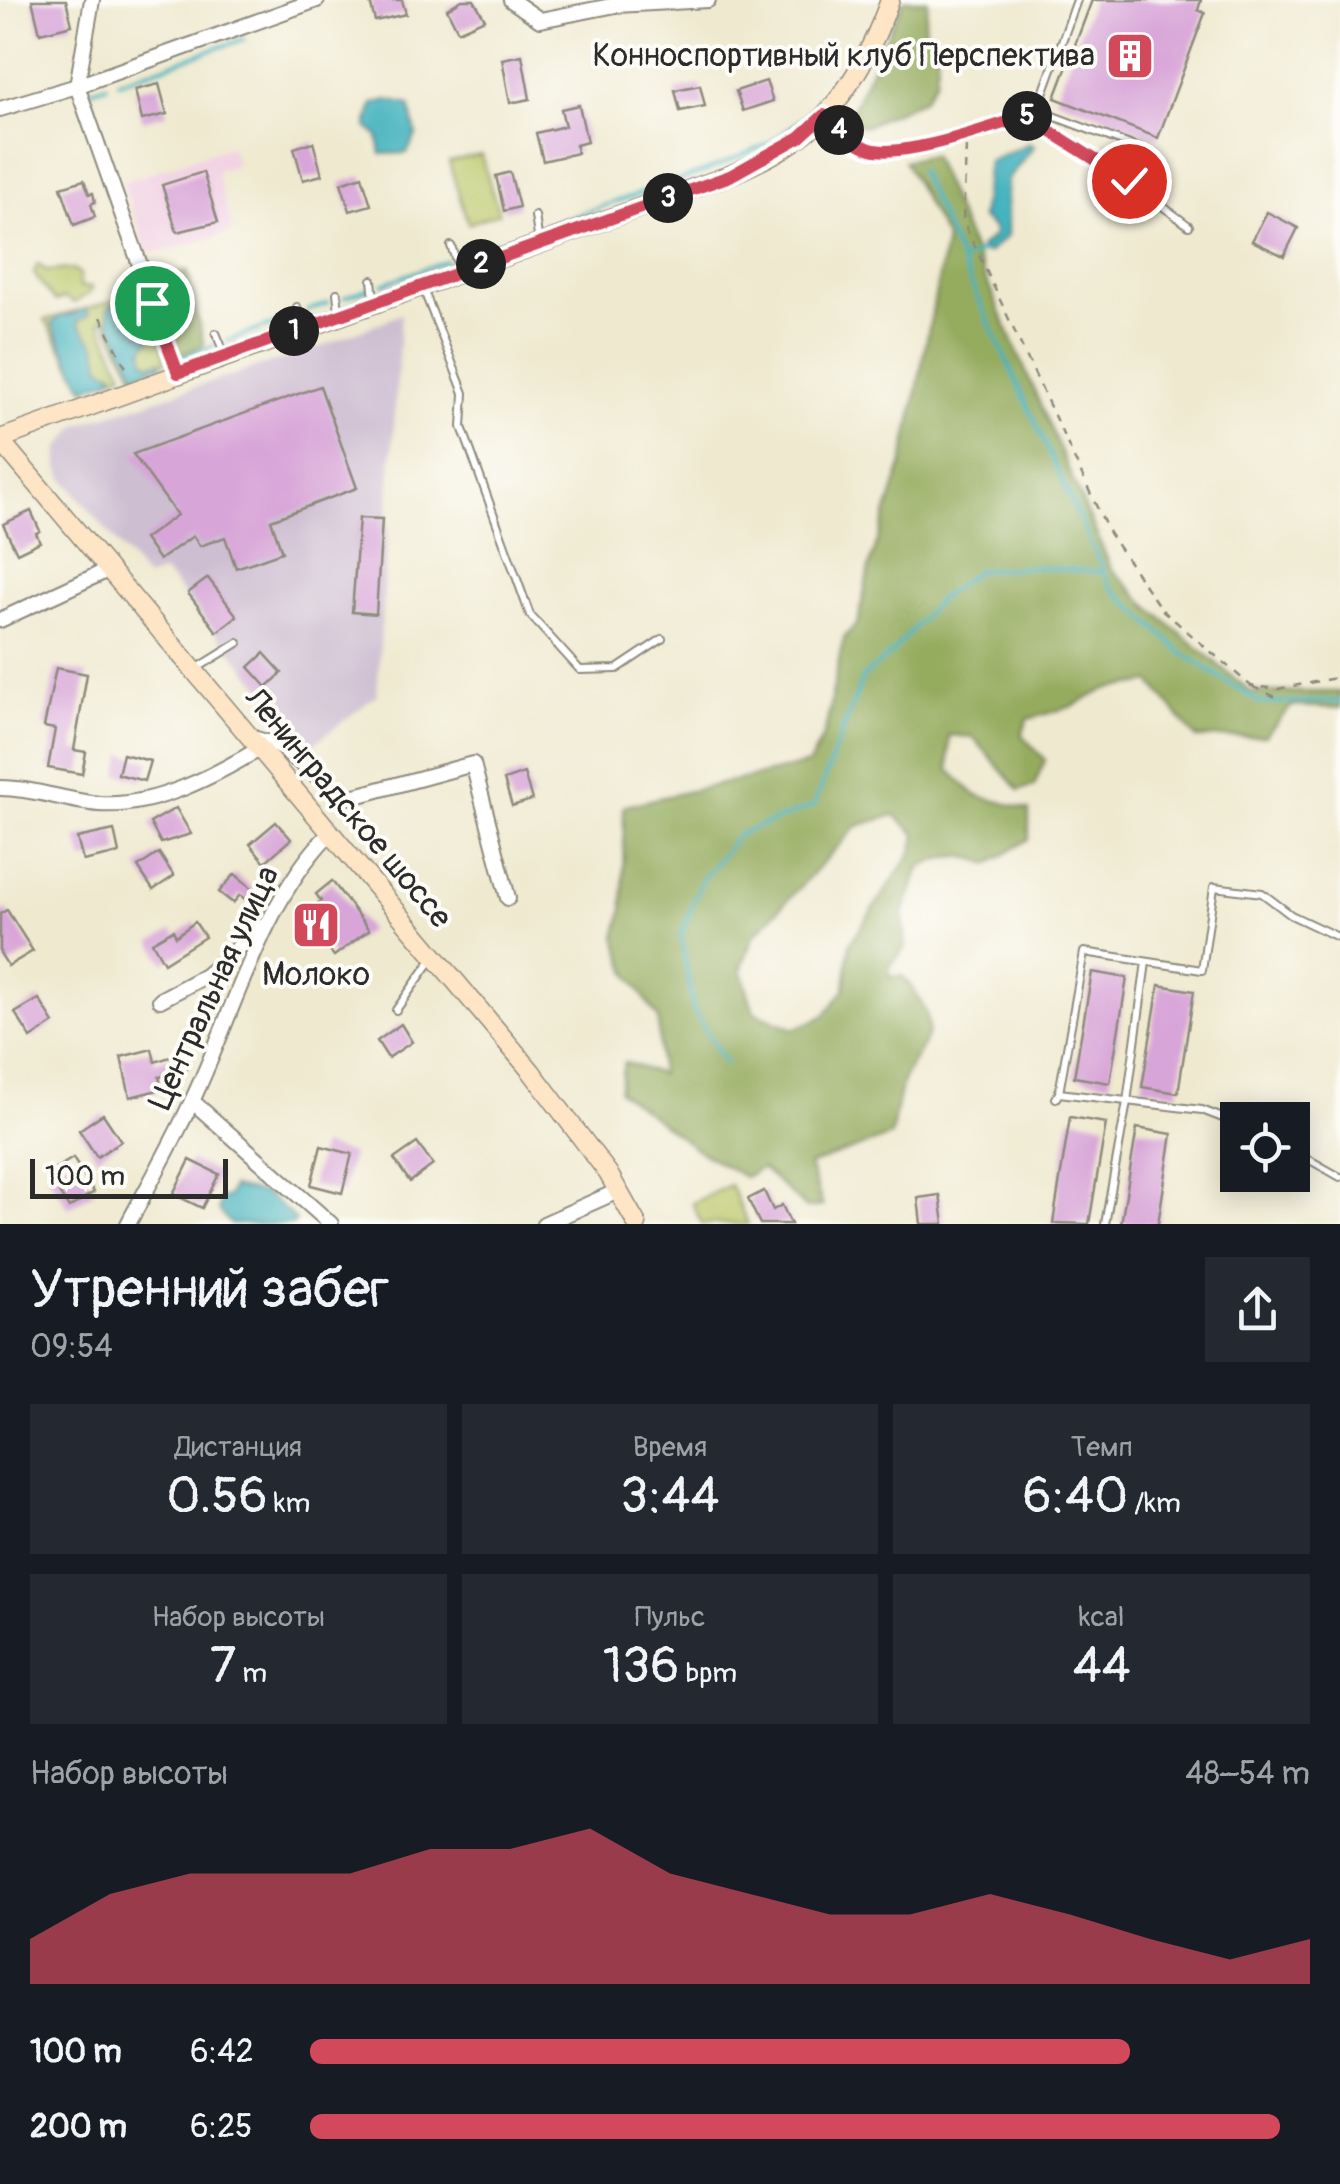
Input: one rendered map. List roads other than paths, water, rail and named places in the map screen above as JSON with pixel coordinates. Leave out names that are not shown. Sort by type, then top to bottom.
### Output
[{"type":"street","points":[[92,0],[77,86],[178,373]]},
{"type":"street","points":[[0,109],[77,86],[317,0]]},
{"type":"street","points":[[511,0],[540,20],[616,5],[708,0]]},
{"type":"street","points":[[0,440],[460,272],[538,230],[730,176],[800,137],[824,115],[868,52],[890,0]]},
{"type":"street","name":"Ленинградское шоссе","points":[[0,440],[531,1071],[618,1191],[636,1224]]},
{"type":"street","points":[[0,620],[108,570]]},
{"type":"street","points":[[0,788],[39,791],[102,804],[129,802],[158,796],[233,764],[254,742],[279,746],[332,788],[352,797],[472,764],[508,898]]},
{"type":"street","name":"Центральная улица","points":[[128,1224],[192,1101],[272,918],[310,854],[330,834]]},
{"type":"street","points":[[160,1000],[205,976],[272,918]]},
{"type":"street","points":[[192,1101],[331,1224]]},
{"type":"street","points":[[544,1224],[618,1191]]},
{"type":"lane","points":[[824,115],[841,132],[881,151],[902,150],[1026,116],[1037,110],[1077,0]]},
{"type":"lane","points":[[1037,110],[1146,150],[1147,162],[1129,181]]},
{"type":"lane","points":[[1026,116],[1129,181],[1190,226]]},
{"type":"lane","points":[[451,246],[460,272]]},
{"type":"lane","points":[[372,280],[375,302]]},
{"type":"lane","points":[[422,285],[464,393],[462,427],[530,615],[580,670],[617,669],[662,639]]},
{"type":"lane","points":[[337,292],[339,315]]},
{"type":"lane","points":[[296,307],[306,327]]},
{"type":"lane","points":[[216,333],[226,356]]},
{"type":"lane","points":[[194,670],[238,643]]},
{"type":"lane","points":[[1220,1117],[1202,1110],[1057,1095],[1084,952],[1202,970],[1214,886],[1262,894],[1291,915],[1340,938]]},
{"type":"lane","points":[[396,1010],[434,956]]},
{"type":"lane","points":[[1105,1224],[1146,962]]},
{"type":"lane","points":[[1310,1160],[1340,1177]]},
{"type":"water","points":[[388,100],[410,105],[416,135],[407,153],[381,154],[378,136],[367,127],[373,104]]},
{"type":"water","points":[[1030,143],[1034,146],[1007,180],[1007,236],[988,253],[981,252],[980,248],[994,236],[993,228],[981,218],[988,161]]},
{"type":"water","points":[[117,303],[134,320],[148,320],[155,332],[143,349],[144,359],[150,364],[161,361],[160,366],[136,374],[110,322],[108,308]]},
{"type":"water","points":[[87,309],[89,315],[78,321],[79,325],[96,346],[102,368],[114,373],[109,380],[88,387],[81,383],[52,324],[60,316]]},
{"type":"water","points":[[232,1187],[267,1194],[295,1219],[294,1224],[231,1224],[218,1210],[221,1199],[228,1197]]},
{"type":"waterway","points":[[463,254],[706,171],[768,144],[806,116],[866,36]]},
{"type":"waterway","points":[[118,82],[244,39]]},
{"type":"waterway","points":[[100,131],[88,91],[107,85]]},
{"type":"waterway","points":[[919,170],[1111,587],[1181,652],[1260,703],[1340,701]]},
{"type":"waterway","points":[[963,260],[981,252]]},
{"type":"waterway","points":[[383,284],[446,261]]},
{"type":"waterway","points":[[345,297],[370,288]]},
{"type":"waterway","points":[[307,311],[328,303]]},
{"type":"waterway","points":[[228,341],[291,318]]},
{"type":"waterway","points":[[183,357],[214,346]]},
{"type":"waterway","points":[[726,1064],[693,1009],[681,936],[701,881],[739,834],[814,806],[863,677],[893,652],[937,601],[977,570],[1037,567],[1102,572]]},
{"type":"place","name":"Конноспортивный клуб Перспектива","points":[[1130,56]]},
{"type":"place","name":"Молоко","points":[[316,925]]}]
